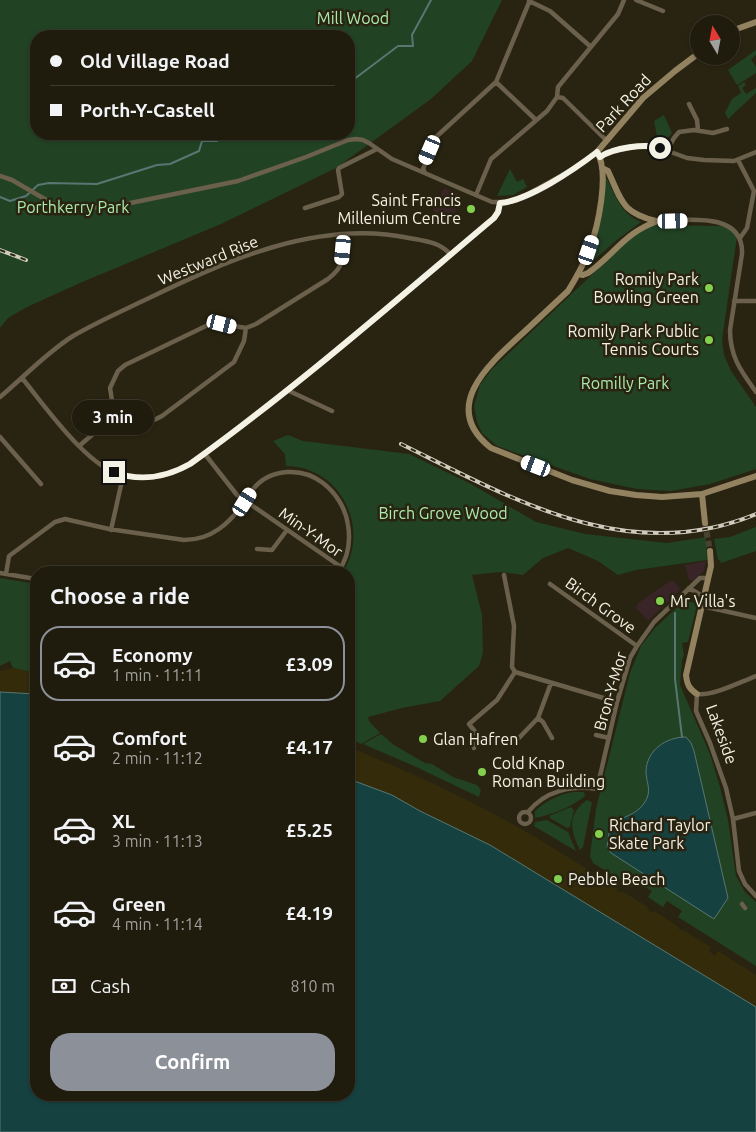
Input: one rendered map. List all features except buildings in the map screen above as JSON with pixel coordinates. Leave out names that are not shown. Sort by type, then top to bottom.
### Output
[{"type":"street","points":[[424,173],[423,168],[436,138],[496,82],[530,0],[550,11],[591,47]]},
{"type":"street","points":[[476,195],[491,159],[547,111],[557,97],[558,88],[618,14],[624,0]]},
{"type":"street","points":[[636,0],[663,11]]},
{"type":"street","points":[[740,28],[756,22]]},
{"type":"street","name":"Park Road","points":[[500,203],[517,200],[526,196],[598,154],[607,141],[654,88],[690,60]]},
{"type":"street","points":[[496,82],[536,120]]},
{"type":"street","points":[[557,97],[563,98],[607,141]]},
{"type":"street","points":[[689,104],[697,120],[698,130]]},
{"type":"street","points":[[667,150],[679,132],[698,130],[713,133],[727,128]]},
{"type":"street","points":[[0,176],[12,180],[55,205],[106,208],[238,181],[348,140],[363,140],[392,159],[492,202],[500,203],[494,218],[287,390],[204,453],[184,467],[168,474],[154,477],[123,476],[99,465],[79,446],[22,378]]},
{"type":"street","points":[[756,152],[738,160],[704,160],[687,158],[648,145],[598,154],[602,168],[602,189],[597,228],[578,274],[568,290],[483,372],[470,398],[469,409],[472,428],[481,440],[491,448],[572,480],[610,491],[662,497],[702,494],[756,476]]},
{"type":"street","points":[[305,208],[339,197],[342,194],[338,170],[377,149]]},
{"type":"street","points":[[738,160],[754,191],[747,228],[740,238]]},
{"type":"street","points":[[602,168],[608,171],[623,204],[639,216],[658,221]]},
{"type":"street","points":[[578,274],[582,276],[588,273],[632,233],[645,225],[658,221],[689,220],[722,223],[734,230],[740,238],[742,254],[730,330],[732,350],[738,366],[756,392]]},
{"type":"street","points":[[79,446],[112,418],[114,413],[110,388],[118,371],[125,365],[208,325],[222,324],[246,328],[328,279],[338,272],[342,262],[342,234]]},
{"type":"street","name":"Westward Rise","points":[[0,397],[52,351],[72,337],[132,306],[220,265],[271,248],[342,234],[383,234],[438,244],[450,254]]},
{"type":"street","points":[[734,301],[756,301]]},
{"type":"street","points":[[114,413],[131,421],[141,423],[150,422],[162,416],[234,362],[244,341],[246,328]]},
{"type":"street","points":[[287,390],[332,412]]},
{"type":"street","points":[[0,437],[41,484]]},
{"type":"street","name":"Min-Y-Mor","points":[[204,453],[227,484],[245,502],[338,566]]},
{"type":"street","points":[[6,574],[9,556],[55,522],[65,519],[111,530],[184,540],[194,540],[208,536],[222,528],[232,518],[256,485],[271,475],[286,472],[299,472],[317,478],[335,495],[342,506],[348,520],[349,544],[342,566]]},
{"type":"street","points":[[111,530],[123,476]]},
{"type":"street","points":[[702,494],[705,522]]},
{"type":"street","points":[[257,549],[272,550],[287,530]]},
{"type":"street","name":"Lakeside","points":[[710,551],[711,566],[686,675],[687,684],[697,694],[696,711],[721,769],[733,819],[738,871],[745,884],[756,896]]},
{"type":"street","points":[[0,573],[30,578]]},
{"type":"street","points":[[504,575],[514,626],[512,667],[515,672],[617,702]]},
{"type":"street","name":"Bron-Y-Mor","points":[[528,812],[544,798],[562,790],[579,788],[597,789],[617,702],[626,671],[637,646],[654,622],[689,588],[700,578],[708,578]]},
{"type":"street","name":"Birch Grove","points":[[550,584],[637,646]]},
{"type":"street","points":[[689,588],[704,597]]},
{"type":"street","points":[[702,606],[756,618]]},
{"type":"street","points":[[474,748],[476,733],[469,724],[497,700],[515,672]]},
{"type":"street","points":[[697,694],[703,695],[756,676]]},
{"type":"street","points":[[516,740],[538,718],[551,683]]},
{"type":"street","points":[[538,718],[543,722],[552,738]]},
{"type":"street","points":[[596,735],[609,738]]},
{"type":"street","points":[[733,819],[756,813]]},
{"type":"shaded area","points":[[444,188],[462,196],[452,219],[433,211]]},
{"type":"shaded area","points":[[706,561],[704,571],[693,581],[689,580],[685,565]]},
{"type":"shaded area","points":[[672,580],[681,589],[648,621],[636,608],[638,603]]},
{"type":"green space","name":"Porthkerry Park","points":[[0,0],[502,0],[472,61],[431,99],[336,168],[221,224],[80,283],[27,307],[8,318],[0,328]]},
{"type":"green space","points":[[756,50],[756,55],[751,59],[756,67],[756,73],[737,85],[728,70],[735,65],[740,65],[740,61]]},
{"type":"green space","points":[[744,82],[746,85],[742,88],[746,94],[756,88],[756,93],[728,119],[725,113],[732,99],[741,93],[738,86]]},
{"type":"green space","points":[[664,115],[672,133],[664,141],[658,141],[654,121]]},
{"type":"green space","points":[[510,169],[517,182],[523,179],[527,187],[513,195],[497,196]]},
{"type":"green space","points":[[606,177],[623,209],[641,222],[587,264],[600,221]]},
{"type":"green space","name":"Romilly Park","points":[[654,225],[722,226],[731,229],[737,236],[722,340],[724,355],[731,371],[756,407],[756,469],[710,484],[671,491],[637,489],[590,479],[497,446],[482,433],[477,422],[474,406],[480,385],[492,369],[635,234]]},
{"type":"green space","name":"Birch Grove Wood","points":[[288,435],[303,441],[409,454],[471,484],[536,522],[585,534],[667,543],[706,537],[707,560],[636,570],[618,575],[598,561],[568,548],[543,558],[523,575],[500,572],[472,575],[482,615],[483,653],[479,666],[440,701],[368,717],[369,721],[380,733],[361,744],[355,741],[355,566],[346,566],[351,555],[354,537],[352,519],[345,502],[335,488],[322,476],[305,469],[286,466],[285,454],[273,441]]},
{"type":"green space","points":[[756,527],[756,551],[721,563],[718,560],[714,539],[730,537]]},
{"type":"green space","points":[[0,578],[30,583],[30,672],[13,668],[10,661],[0,666]]},
{"type":"green space","points":[[686,599],[697,605],[688,642],[682,643],[684,655],[680,685],[710,754],[720,787],[728,820],[736,876],[745,892],[756,902],[756,966],[678,917],[682,911],[667,901],[663,907],[648,897],[652,891],[636,882],[632,887],[593,863],[590,856],[596,809],[630,673],[641,646],[655,628]]},
{"type":"green space","points":[[381,734],[394,745],[425,763],[432,764],[453,777],[477,785],[481,790],[479,797],[363,744]]},
{"type":"green space","points":[[573,792],[584,792],[585,796],[561,810],[535,818],[535,811],[543,804]]},
{"type":"green space","points":[[587,800],[592,802],[583,847],[580,850],[574,836],[572,823],[576,811]]},
{"type":"green space","points":[[571,807],[574,810],[570,827],[567,828],[549,816]]},
{"type":"green space","points":[[547,820],[568,832],[576,851],[534,826],[535,822]]},
{"type":"sand","points":[[13,668],[30,672],[30,694],[0,692],[0,671]]},
{"type":"sand","name":"Pebble Beach","points":[[355,750],[429,782],[507,821],[549,845],[617,888],[621,893],[622,891],[648,907],[647,909],[652,913],[654,911],[679,927],[682,931],[711,947],[709,951],[715,956],[718,951],[756,975],[756,1026],[355,789]]},
{"type":"water","points":[[0,692],[30,694],[30,1101],[355,1101],[355,781],[392,795],[420,811],[490,845],[756,1007],[756,1132],[0,1132]]},
{"type":"water","points":[[686,737],[694,751],[728,898],[714,919],[611,853],[607,847],[610,826],[639,809],[647,798],[647,764],[654,751],[671,739]]},
{"type":"waterway","points":[[355,78],[398,46],[413,46],[412,35],[431,0]]},
{"type":"waterway","points":[[0,197],[10,201],[26,196],[38,185],[49,183],[97,184],[157,165],[170,164],[199,151],[202,141],[218,140]]},
{"type":"waterway","points":[[675,613],[675,679],[682,737]]},
{"type":"tunnel","points":[[705,523],[710,551]]},
{"type":"railway","points":[[0,250],[26,260]]},
{"type":"railway","points":[[401,444],[486,486],[529,504],[572,520],[617,530],[662,533],[709,528],[756,514]]},
{"type":"place","name":"Saint Francis Millenium Centre","points":[[471,209]]},
{"type":"place","name":"Romily Park Bowling Green","points":[[709,288]]},
{"type":"place","name":"Romily Park Public Tennis Courts","points":[[709,340]]},
{"type":"place","name":"Mr Villa's","points":[[660,601]]},
{"type":"place","name":"Glan Hafren","points":[[423,739]]},
{"type":"place","name":"Cold Knap Roman Building","points":[[482,772]]},
{"type":"place","name":"Richard Taylor Skate Park","points":[[599,834]]},
{"type":"place","name":"Pebble Beach","points":[[558,879]]},
{"type":"route","points":[[114,472],[123,476],[154,477],[178,471],[190,464],[290,388],[430,272],[494,218],[500,208],[500,203],[517,200],[584,162],[597,152],[600,157],[607,152],[648,145],[660,148]]},
{"type":"park label","name":"Mill Wood","points":[[353,18]]}]
